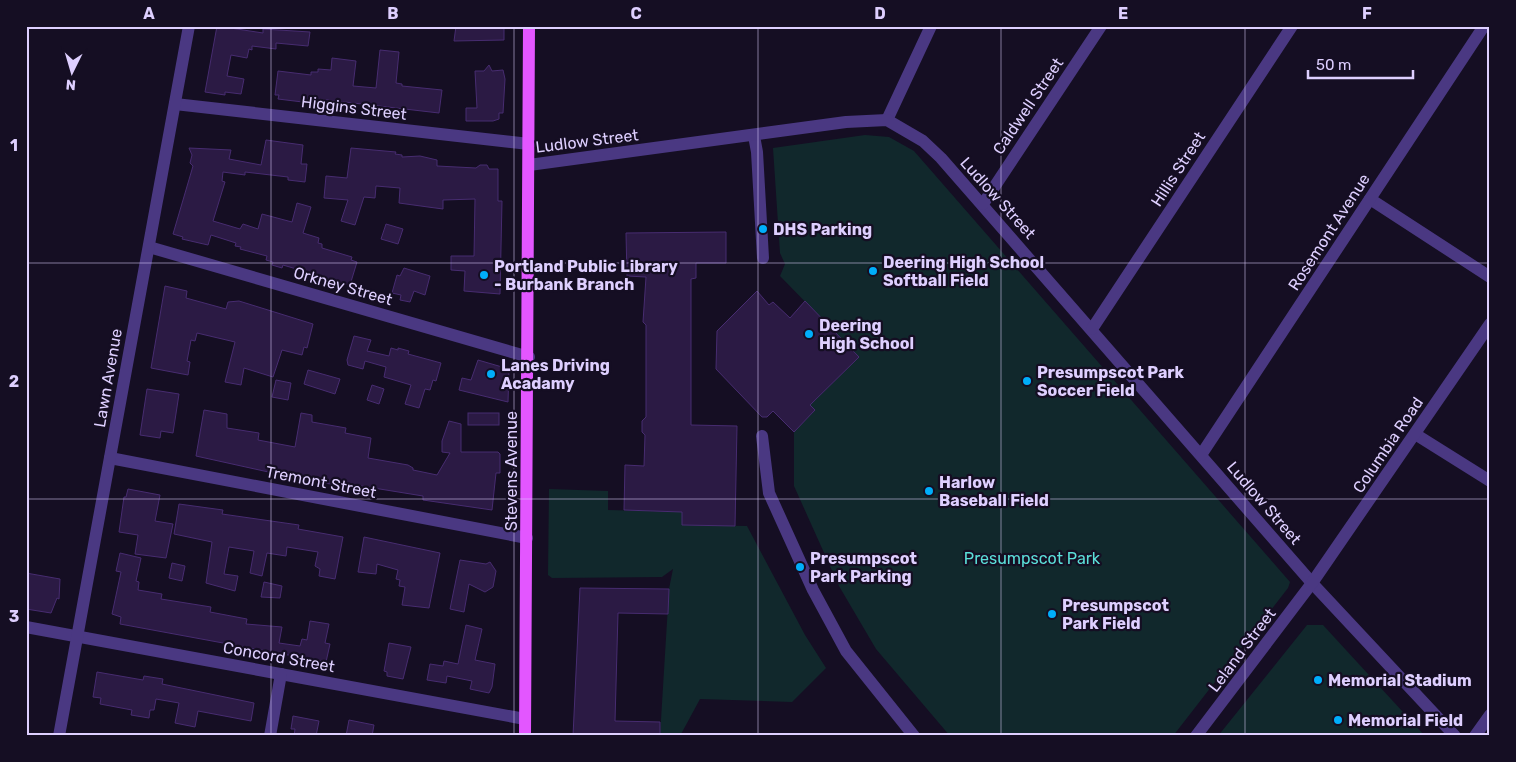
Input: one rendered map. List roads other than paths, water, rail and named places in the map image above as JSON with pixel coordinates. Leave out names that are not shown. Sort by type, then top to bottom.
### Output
[{"type":"main road","name":"Stevens Avenue","points":[[525,736],[529,357],[529,26]]},
{"type":"street","name":"Lawn Avenue","points":[[59,736],[189,26]]},
{"type":"street","points":[[887,120],[931,26]]},
{"type":"street","name":"Caldwell Street","points":[[983,204],[1100,26]]},
{"type":"street","name":"Hillis Street","points":[[1092,329],[1292,26]]},
{"type":"street","name":"Rosemont Avenue","points":[[1201,455],[1484,26]]},
{"type":"street","name":"Higgins Street","points":[[175,104],[529,144]]},
{"type":"street","name":"Ludlow Street","points":[[529,165],[754,136],[846,122],[887,120],[923,141],[983,204],[1312,583],[1454,736]]},
{"type":"street","points":[[754,136],[757,152],[762,258]]},
{"type":"street","points":[[1370,199],[1490,277]]},
{"type":"street","name":"Orkney Street","points":[[149,247],[529,357]]},
{"type":"street","name":"Columbia Road","points":[[1312,583],[1490,324]]},
{"type":"street","points":[[1415,434],[1490,481]]},
{"type":"street","points":[[762,436],[769,493],[813,590],[846,651],[914,736]]},
{"type":"street","name":"Tremont Street","points":[[110,458],[527,538]]},
{"type":"street","name":"Leland Street","points":[[1196,736],[1312,583]]},
{"type":"street","name":"Concord Street","points":[[26,627],[525,719]]},
{"type":"street","points":[[270,736],[281,674]]},
{"type":"street","points":[[1475,736],[1490,715]]},
{"type":"place","name":"DHS Parking","points":[[763,229]]},
{"type":"place","name":"Deering High School Softball Field","points":[[873,271]]},
{"type":"place","name":"Portland Public Library - Burbank Branch","points":[[484,275]]},
{"type":"place","name":"Deering High School","points":[[809,334]]},
{"type":"place","name":"Lanes Driving Acadamy","points":[[491,374]]},
{"type":"place","name":"Presumpscot Park Soccer Field","points":[[1027,381]]},
{"type":"place","name":"Harlow Baseball Field","points":[[929,491]]},
{"type":"place","name":"Presumpscot Park Parking","points":[[800,567]]},
{"type":"place","name":"Presumpscot Park Field","points":[[1052,614]]},
{"type":"place","name":"Memorial Stadium","points":[[1318,680]]},
{"type":"place","name":"Memorial Field","points":[[1338,720]]},
{"type":"park label","name":"Presumpscot Park","points":[[1032,558]]}]
